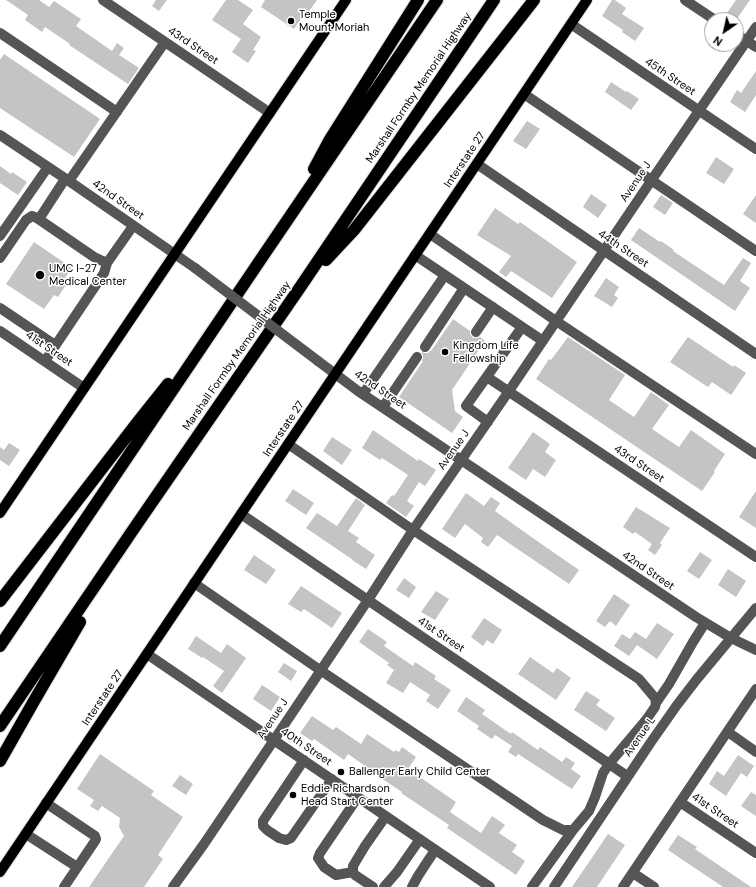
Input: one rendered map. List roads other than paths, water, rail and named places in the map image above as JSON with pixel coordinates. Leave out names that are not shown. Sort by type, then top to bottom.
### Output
[{"type":"highway","points":[[263,256],[330,141],[418,0]]},
{"type":"highway","points":[[0,646],[437,0]]},
{"type":"highway","name":"Marshall Formby Memorial Highway","points":[[0,726],[301,286],[494,0]]},
{"type":"highway","points":[[301,286],[354,230],[534,0]]},
{"type":"highway","points":[[0,601],[137,423],[222,317]]},
{"type":"highway","points":[[0,762],[135,527]]},
{"type":"main road","points":[[0,513],[346,0]]},
{"type":"main road","name":"Interstate 27","points":[[0,872],[588,0]]},
{"type":"street","name":"43rd Street","points":[[103,0],[270,113]]},
{"type":"street","points":[[685,0],[704,13]]},
{"type":"street","name":"45th Street","points":[[571,24],[756,149]]},
{"type":"street","name":"Avenue J","points":[[173,887],[274,740],[413,530],[756,27]]},
{"type":"street","points":[[0,33],[117,112]]},
{"type":"street","points":[[746,41],[756,47]]},
{"type":"street","points":[[39,219],[117,112],[165,42]]},
{"type":"street","points":[[524,94],[756,251]]},
{"type":"street","name":"42nd Street","points":[[0,135],[195,268],[363,394],[705,623],[756,650]]},
{"type":"street","name":"44th Street","points":[[477,164],[756,354]]},
{"type":"street","points":[[0,235],[48,167]]},
{"type":"street","points":[[0,258],[26,220],[32,216],[39,219],[94,257],[107,263]]},
{"type":"street","points":[[45,361],[104,273],[107,263],[133,226]]},
{"type":"street","points":[[430,234],[556,321],[756,454]]},
{"type":"street","points":[[415,255],[543,341]]},
{"type":"street","points":[[363,394],[445,275]]},
{"type":"street","points":[[425,347],[464,288]]},
{"type":"street","points":[[476,332],[493,307]]},
{"type":"street","points":[[0,308],[55,345]]},
{"type":"street","points":[[488,422],[466,406],[522,327]]},
{"type":"street","name":"41st Street","points":[[0,330],[84,388]]},
{"type":"street","points":[[383,407],[417,357]]},
{"type":"street","name":"43rd Street","points":[[487,377],[756,556]]},
{"type":"street","points":[[288,444],[413,530],[639,679],[655,698],[656,702]]},
{"type":"street","name":"41st Street","points":[[241,514],[628,776]]},
{"type":"street","points":[[194,583],[543,820],[563,830],[573,830]]},
{"type":"street","name":"Avenue L","points":[[554,887],[677,705],[756,608]]},
{"type":"street","points":[[532,887],[573,830],[589,811],[603,773],[655,707],[656,702],[669,684],[705,623]]},
{"type":"street","name":"40th Street","points":[[147,654],[490,887]]},
{"type":"street","points":[[623,887],[756,689]]},
{"type":"street","points":[[728,732],[756,752]]},
{"type":"street","points":[[304,760],[263,822],[263,826],[267,830],[279,838],[286,840],[291,838],[332,779]]},
{"type":"street","points":[[353,872],[336,875],[324,867],[318,858],[358,797]]},
{"type":"street","name":"41st Street","points":[[680,802],[756,853]]},
{"type":"street","points":[[46,803],[95,836],[96,839],[64,887]]},
{"type":"street","points":[[373,887],[355,875],[353,872],[353,866],[386,816]]},
{"type":"street","points":[[26,834],[77,868]]},
{"type":"street","points":[[384,887],[397,872],[420,839]]},
{"type":"street","points":[[412,887],[435,850]]},
{"type":"street","points":[[633,873],[654,887]]},
{"type":"place","name":"Temple Mount Moriah","points":[[291,21]]},
{"type":"place","name":"UMC I-27 Medical Center","points":[[40,275]]},
{"type":"place","name":"Kingdom Life Fellowship","points":[[445,352]]},
{"type":"place","name":"Ballenger Early Child Center","points":[[341,772]]},
{"type":"place","name":"Eddie Richardson Head Start Center","points":[[293,795]]}]
